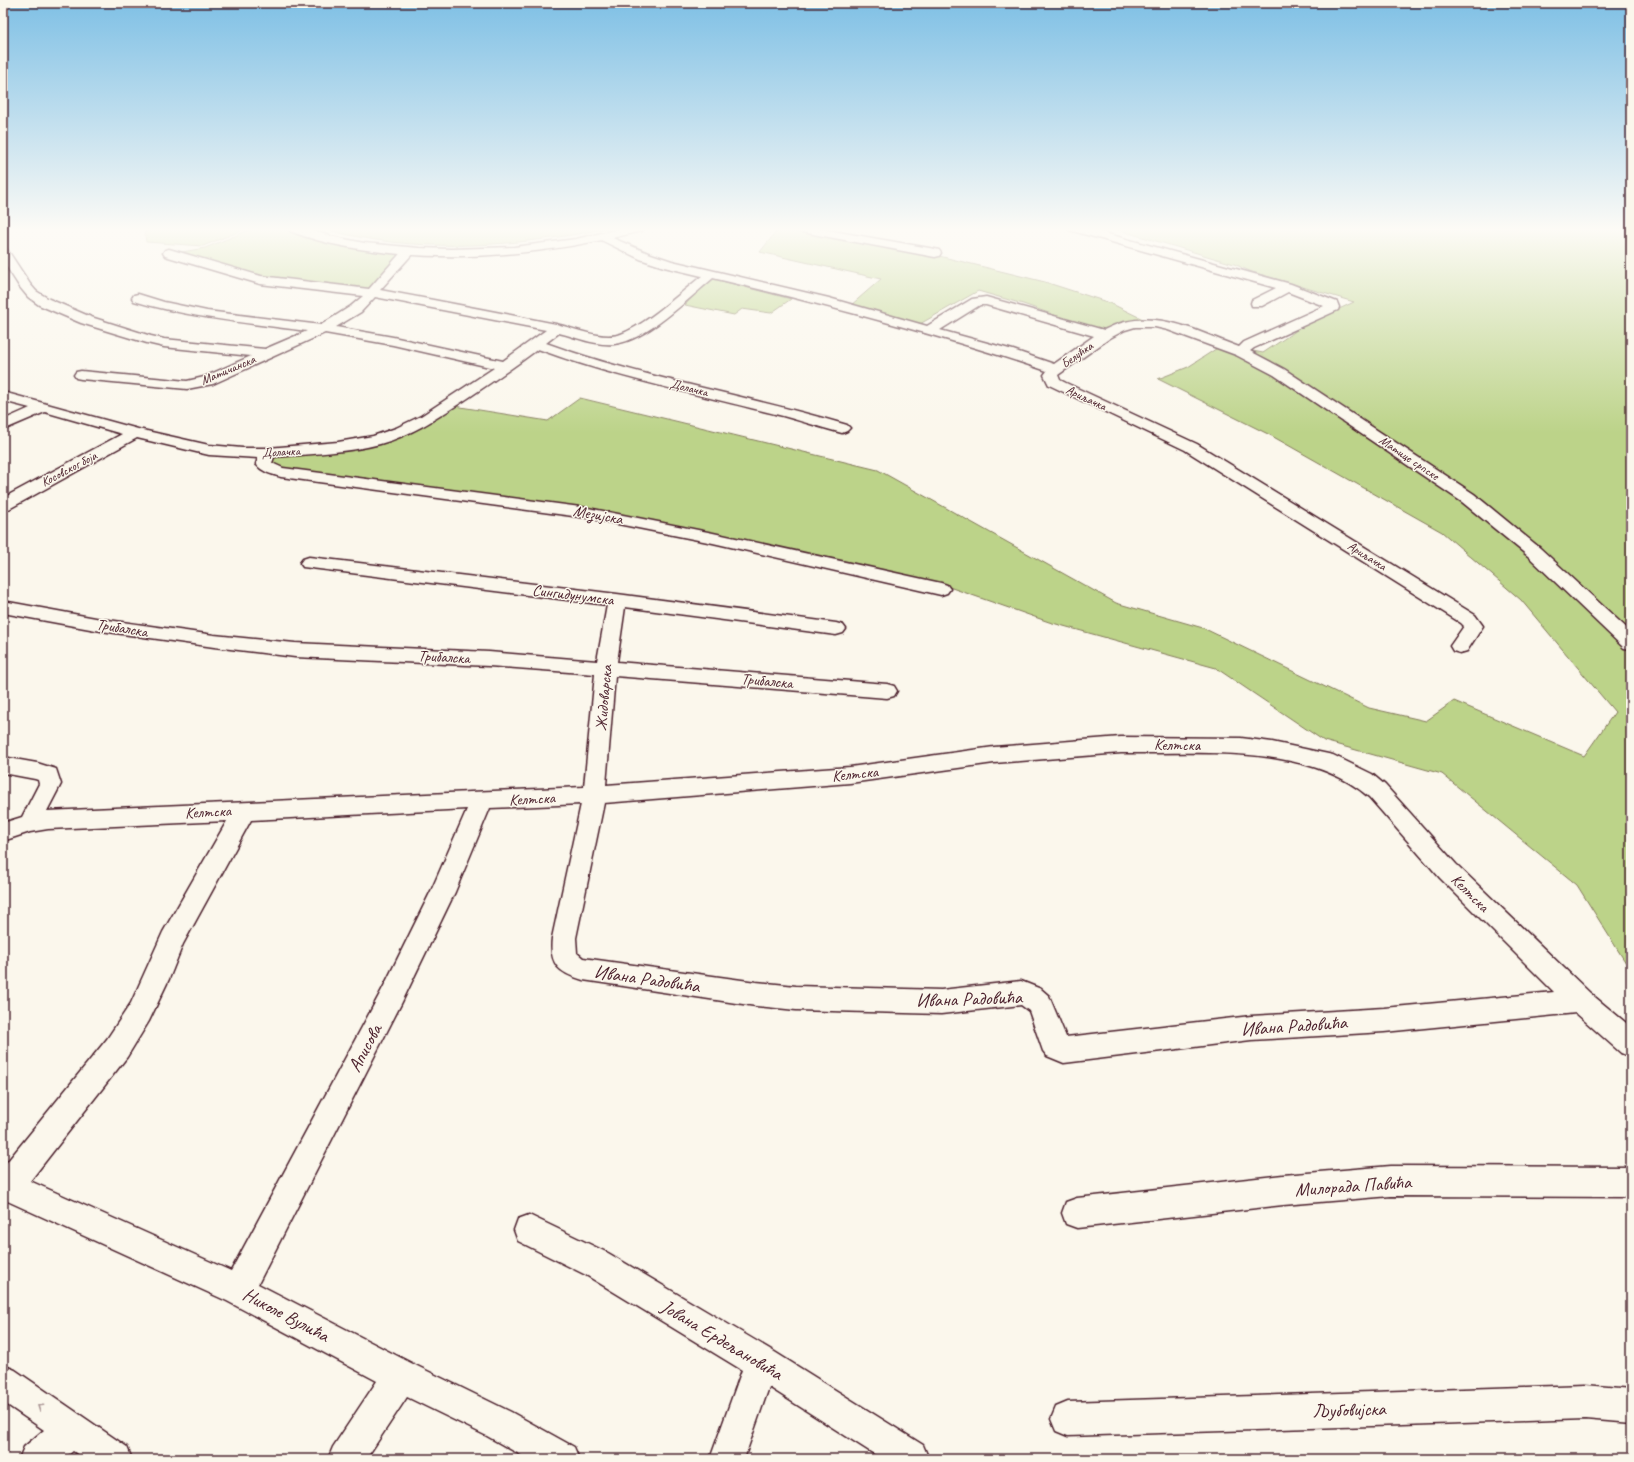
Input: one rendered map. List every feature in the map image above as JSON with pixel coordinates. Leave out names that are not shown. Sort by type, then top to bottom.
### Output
[{"type":"street","points":[[35,296],[44,302],[86,320],[147,339],[164,343],[267,352]]},
{"type":"street","name":"Матичанска","points":[[81,375],[187,385],[208,381],[267,352],[323,329],[356,309],[370,296]]},
{"type":"street","points":[[390,296],[557,328],[604,340],[614,340],[626,337],[651,322],[683,296]]},
{"type":"street","name":"Ариљачка","points":[[803,296],[930,330],[1022,357],[1056,369],[1051,375],[1054,382],[1191,447],[1468,619],[1474,626],[1460,646]]},
{"type":"street","points":[[1257,303],[1270,296]]},
{"type":"street","points":[[1241,352],[1249,345],[1333,307],[1330,303],[1312,296]]},
{"type":"street","points":[[138,298],[169,307],[223,317],[323,329],[506,366]]},
{"type":"street","points":[[930,330],[977,302],[986,301],[1105,334]]},
{"type":"street","name":"Белућка","points":[[1056,369],[1105,334],[1134,322],[1155,323],[1241,352]]},
{"type":"street","name":"Долачка","points":[[3,396],[135,433],[209,450],[242,453],[268,453],[338,447],[372,442],[390,436],[437,412],[506,366],[557,328]]},
{"type":"street","name":"Долачка","points":[[537,344],[591,364],[789,412],[842,428]]},
{"type":"street","name":"Матице српске","points":[[1241,352],[1279,372],[1468,498],[1534,552],[1631,643]]},
{"type":"street","points":[[3,424],[43,408]]},
{"type":"street","name":"Косовског боја","points":[[3,505],[135,433]]},
{"type":"street","name":"Мезијска","points":[[268,453],[264,464],[269,468],[281,472],[588,513],[713,538],[941,589]]},
{"type":"street","name":"Сингидунумска","points":[[309,563],[617,600],[836,629]]},
{"type":"street","name":"Жидоварска","points":[[594,796],[606,667],[617,600]]},
{"type":"street","name":"Трибалска","points":[[3,607],[101,625],[214,642],[295,650],[489,659],[606,667],[887,691]]},
{"type":"street","name":"Келтска","points":[[3,832],[48,820],[245,810],[594,796],[843,776],[994,755],[1072,748],[1170,744],[1241,746],[1272,750],[1325,761],[1364,780],[1377,791],[1448,871],[1511,934],[1581,1001],[1631,1044]]},
{"type":"street","points":[[3,765],[37,771],[48,775],[50,784],[30,824]]},
{"type":"street","name":"Ивана Радовића","points":[[594,796],[563,946],[567,962],[574,967],[583,970],[756,994],[796,998],[941,1002],[1021,993],[1032,997],[1040,1004],[1053,1042],[1057,1047],[1064,1050],[1252,1028],[1384,1020],[1581,1001]]},
{"type":"street","name":"Аписова","points":[[238,1290],[392,996],[443,892],[482,801]]},
{"type":"street","points":[[5,1185],[121,1042],[140,1012],[156,979],[172,940],[245,810]]},
{"type":"street","name":"Милорада Павића","points":[[1077,1213],[1284,1190],[1391,1181],[1631,1182]]},
{"type":"street","name":"Николе Вулића","points":[[5,1185],[238,1290],[401,1376],[499,1424],[562,1459]]},
{"type":"street","name":"Јована Ердељановића","points":[[529,1230],[597,1264],[761,1363],[911,1457]]},
{"type":"street","points":[[727,1459],[761,1363]]},
{"type":"street","points":[[345,1459],[401,1376]]},
{"type":"street","points":[[3,1382],[115,1459]]},
{"type":"street","name":"Љубовијска","points":[[1068,1419],[1585,1402],[1631,1406]]},
{"type":"street","points":[[36,1459],[73,1429]]},
{"type":"green space","points":[[693,296],[780,296],[791,299],[771,313],[742,309],[734,315],[685,305]]},
{"type":"green space","points":[[861,296],[969,296],[918,325],[850,306]]},
{"type":"green space","points":[[996,296],[1089,296],[1110,303],[1151,323],[1130,323],[1097,330]]},
{"type":"green space","points":[[1334,296],[1631,296],[1631,971],[1577,885],[1442,774],[1324,741],[1216,668],[1049,622],[949,587],[633,521],[269,468],[268,453],[367,443],[448,405],[548,421],[580,398],[878,470],[1116,603],[1203,628],[1369,708],[1426,721],[1454,701],[1584,756],[1615,712],[1521,600],[1442,532],[1270,435],[1158,379],[1188,367],[1222,345],[1263,353],[1303,326],[1354,302]]}]
